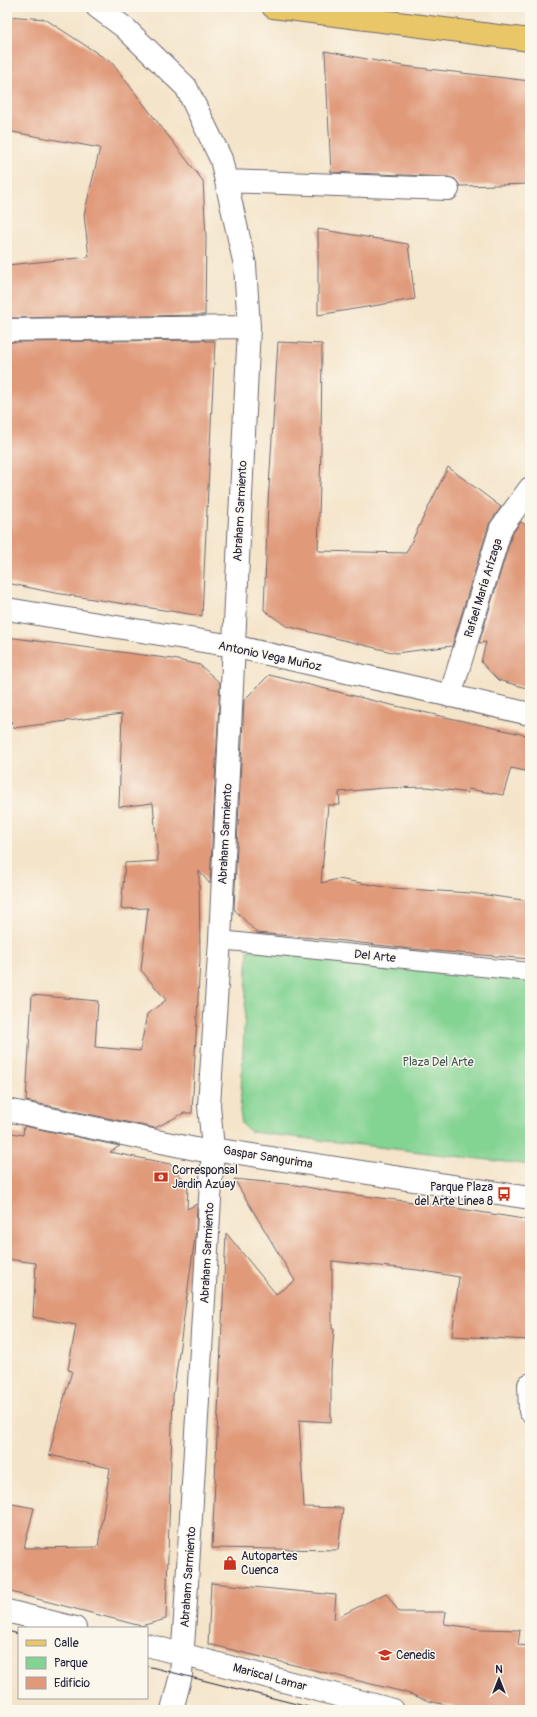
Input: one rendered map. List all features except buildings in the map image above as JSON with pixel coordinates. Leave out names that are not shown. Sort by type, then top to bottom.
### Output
[{"type":"main road","points":[[273,7],[530,40]]},
{"type":"street","name":"Abraham Sarmiento","points":[[97,7],[126,28],[186,87],[220,160],[226,181],[245,265],[249,327],[220,940],[209,1105],[213,1149],[186,1617],[181,1675],[172,1710]]},
{"type":"street","points":[[226,181],[448,189]]},
{"type":"street","points":[[7,330],[249,327]]},
{"type":"street","name":"Rafael María Arízaga","points":[[450,696],[501,528],[530,488]]},
{"type":"street","name":"Antonio Vega Muñoz","points":[[7,609],[233,646],[530,714]]},
{"type":"street","name":"Gaspar Sangurima","points":[[7,1110],[200,1150],[213,1149],[530,1198]]},
{"type":"street","points":[[529,1385],[530,1412]]},
{"type":"street","points":[[7,1612],[71,1627]]},
{"type":"street","name":"Mariscal Lamar","points":[[148,1645],[393,1710]]},
{"type":"lane","name":"Del Arte","points":[[220,940],[530,972]]},
{"type":"green space","name":"Plaza Del Arte","points":[[248,950],[530,979],[530,1165],[251,1132],[242,1124],[240,1112]]},
{"type":"tram line","points":[[7,1631],[18,1634]]},
{"type":"tram line","points":[[148,1666],[320,1710]]},
{"type":"place","name":"Corresponsal Jardin Azuay","points":[[161,1177]]},
{"type":"place","name":"Parque Plaza del Arte Linea 8","points":[[504,1194]]},
{"type":"place","name":"Autopartes Cuenca","points":[[230,1563]]},
{"type":"place","name":"Cenedis","points":[[385,1655]]}]
